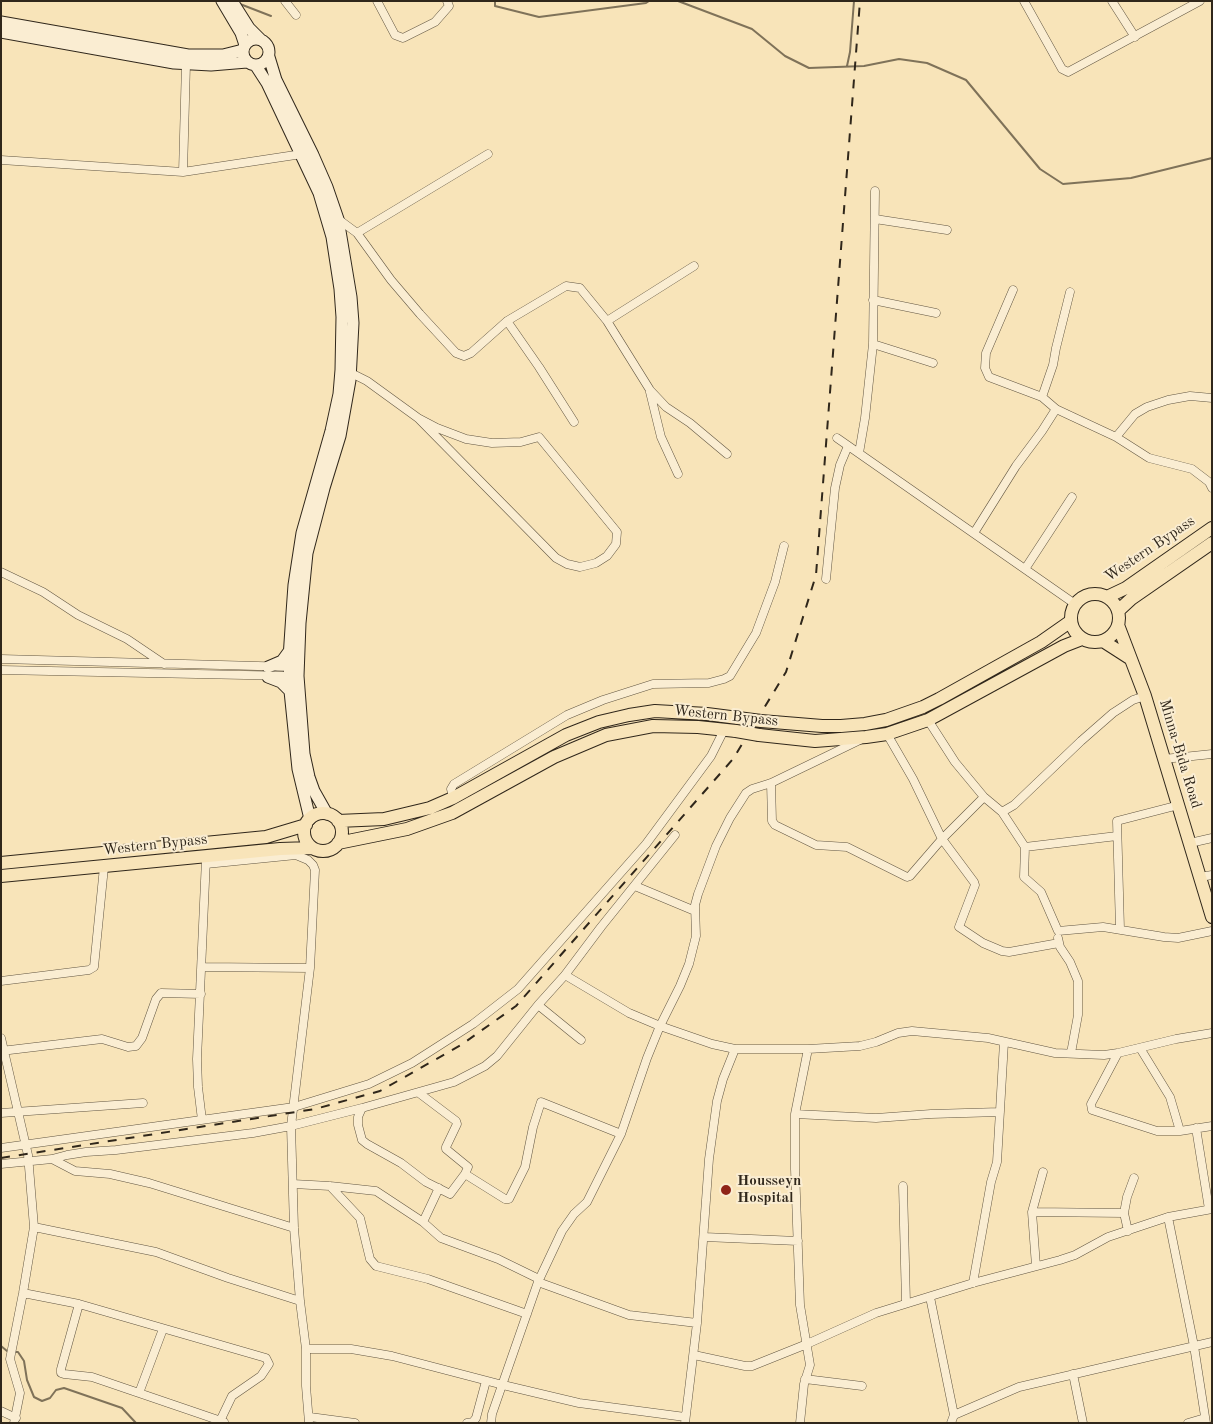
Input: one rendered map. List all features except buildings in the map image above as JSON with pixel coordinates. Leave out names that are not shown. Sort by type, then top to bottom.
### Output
[{"type":"main road","points":[[228,3],[241,33],[245,59],[252,64],[267,83],[319,193],[332,237],[340,289],[342,340],[337,403],[299,551],[293,594],[290,650],[294,672],[306,767],[314,791],[327,814],[338,821],[342,831],[338,843],[326,851],[311,848],[304,834],[308,822],[298,769],[290,691],[294,672],[308,554],[324,488],[341,430],[351,373],[353,324],[347,267],[338,219],[313,155],[276,80],[267,44],[249,28],[228,3]]},
{"type":"main road","points":[[1,22],[188,55],[222,55],[244,47],[250,40],[260,39]]},
{"type":"main road","points":[[1,32],[186,64],[263,64],[269,57]]},
{"type":"main road","name":"Western Bypass","points":[[1107,597],[1126,588],[1212,528]]},
{"type":"main road","name":"Western Bypass","points":[[1118,611],[1131,599],[1212,543]]},
{"type":"main road","points":[[1100,595],[1107,597],[1118,611],[1118,625],[1115,632],[1103,641],[1096,642],[1082,639],[1077,634],[1071,621],[1072,612],[1076,604],[1086,596],[1100,595]]},
{"type":"main road","name":"Western Bypass","points":[[338,821],[368,820],[405,815],[430,808],[453,798],[558,739],[599,722],[629,715],[655,712],[707,714],[788,724],[841,726],[886,720],[923,707],[939,699],[1041,642],[1071,621]]},
{"type":"main road","name":"Minna-Bida Road","points":[[1118,625],[1145,696],[1190,843],[1206,876],[1212,917]]},
{"type":"main road","name":"Western Bypass","points":[[338,843],[407,829],[452,813],[554,757],[606,734],[653,726],[698,727],[815,741],[866,738],[887,734],[928,720],[1064,646],[1082,639]]},
{"type":"main road","points":[[1103,641],[1131,659]]},
{"type":"main road","points":[[290,650],[282,661],[268,672],[290,691]]},
{"type":"main road","points":[[308,822],[319,814],[327,814]]},
{"type":"main road","name":"Western Bypass","points":[[1,863],[266,837],[308,822]]},
{"type":"main road","name":"Western Bypass","points":[[1,876],[206,860],[280,849],[311,848]]},
{"type":"street","points":[[285,1],[296,15]]},
{"type":"street","points":[[376,1],[395,35],[403,38],[435,22],[449,6],[447,1]]},
{"type":"street","points":[[1024,1],[1062,69],[1068,72],[1200,1]]},
{"type":"street","points":[[1112,1],[1135,37]]},
{"type":"street","points":[[183,172],[186,64]]},
{"type":"street","points":[[1,160],[183,172],[302,154]]},
{"type":"street","points":[[358,234],[488,154]]},
{"type":"street","points":[[859,453],[873,344],[875,191]]},
{"type":"street","points":[[338,219],[358,234],[391,280],[420,314],[456,353],[464,356],[471,353],[507,322],[566,286],[580,288],[606,321],[650,390],[666,407],[690,423],[727,454]]},
{"type":"street","points":[[875,219],[947,230]]},
{"type":"street","points":[[606,321],[694,266]]},
{"type":"street","points":[[1013,290],[986,353],[985,368],[989,377],[1042,397],[1056,409],[1116,437],[1149,458],[1192,468],[1209,482],[1212,488]]},
{"type":"street","points":[[1042,397],[1053,365],[1070,292]]},
{"type":"street","points":[[873,300],[936,313]]},
{"type":"street","points":[[507,322],[574,422]]},
{"type":"street","points":[[873,344],[933,363]]},
{"type":"street","points":[[351,373],[367,381],[418,418],[437,428],[466,439],[492,443],[521,442],[539,438],[617,532],[616,544],[607,556],[596,563],[580,567],[567,564],[556,558],[418,418]]},
{"type":"street","points":[[650,390],[661,437],[678,474]]},
{"type":"street","points":[[1116,437],[1135,414],[1147,407],[1168,400],[1190,396],[1212,398]]},
{"type":"street","points":[[974,533],[1016,466],[1042,432],[1056,409]]},
{"type":"street","points":[[838,438],[1076,604]]},
{"type":"street","points":[[826,579],[836,488],[840,466],[848,446]]},
{"type":"street","points":[[1025,569],[1072,497]]},
{"type":"street","points":[[453,798],[451,789],[454,784],[567,715],[603,700],[653,684],[709,682],[730,676],[756,633],[775,582],[784,546]]},
{"type":"street","points":[[1,572],[43,592],[78,615],[127,639],[164,664]]},
{"type":"street","points":[[1,659],[164,664],[268,672]]},
{"type":"street","points":[[1,670],[294,672]]},
{"type":"street","points":[[1002,812],[1014,805],[1113,713],[1133,700],[1145,696]]},
{"type":"street","points":[[928,720],[954,762],[984,797],[1002,812],[1025,847],[1024,877],[1041,892],[1058,932],[1059,943],[1078,980],[1078,1015],[1071,1054]]},
{"type":"street","points":[[1,1148],[294,1107],[368,1084],[412,1063],[473,1024],[518,989],[646,844],[730,730]]},
{"type":"street","points":[[887,734],[913,779],[942,839],[974,882],[975,885],[959,924],[961,929],[983,943],[1002,951],[1009,952],[1059,943]]},
{"type":"street","points":[[491,1423],[492,1414],[504,1385],[539,1280],[562,1232],[574,1214],[587,1202],[620,1134],[647,1058],[689,964],[696,936],[695,911],[697,900],[716,846],[730,818],[746,793],[752,789],[771,783],[866,738]]},
{"type":"street","points":[[1164,758],[1212,754]]},
{"type":"street","points":[[771,783],[772,821],[775,825],[816,845],[847,847],[907,877],[984,797]]},
{"type":"street","points":[[1120,928],[1117,821],[1178,805]]},
{"type":"street","points":[[1,1164],[52,1159],[86,1152],[165,1144],[291,1126],[454,1082],[485,1066],[497,1056],[565,975],[675,834]]},
{"type":"street","points":[[1025,847],[1117,836]]},
{"type":"street","points":[[1190,843],[1212,838]]},
{"type":"street","points":[[202,1120],[197,1059],[206,860],[296,855],[308,860],[314,865],[315,870],[310,968],[291,1126],[294,1228],[306,1349],[306,1386],[309,1420],[355,1423]]},
{"type":"street","points":[[1,981],[89,970],[94,967],[104,867]]},
{"type":"street","points":[[635,886],[695,911]]},
{"type":"street","points":[[1058,932],[1103,926],[1178,938],[1212,930]]},
{"type":"street","points":[[202,967],[310,968]]},
{"type":"street","points":[[565,975],[629,1013],[712,1044],[735,1049],[808,1049],[860,1046],[898,1033],[912,1031],[988,1038],[1055,1053],[1118,1053],[1176,1039],[1212,1033]]},
{"type":"street","points":[[3,1051],[102,1039],[128,1047],[136,1046],[142,1038],[156,999],[161,993],[201,994]]},
{"type":"street","points":[[538,1005],[581,1040]]},
{"type":"street","points":[[1,1038],[29,1160],[34,1227],[12,1346],[5,1359],[20,1393],[15,1420],[1,1411]]},
{"type":"street","points":[[973,1283],[991,1182],[997,1162],[1004,1042]]},
{"type":"street","points":[[1140,1048],[1170,1097],[1180,1131]]},
{"type":"street","points":[[306,1349],[351,1349],[392,1356],[592,1406],[685,1420],[697,1323],[709,1159],[717,1101],[723,1079],[735,1049]]},
{"type":"street","points":[[800,1423],[805,1379],[810,1366],[800,1305],[795,1114],[808,1049]]},
{"type":"street","points":[[1118,1053],[1091,1104],[1092,1110],[1150,1130],[1180,1131],[1212,1126]]},
{"type":"street","points":[[362,1108],[358,1117],[358,1125],[362,1140],[401,1163],[426,1182],[451,1194],[468,1169],[467,1165],[446,1150],[456,1121],[419,1093]]},
{"type":"street","points":[[465,1174],[505,1199],[509,1199],[525,1167],[533,1127],[541,1102],[620,1134]]},
{"type":"street","points":[[1,1113],[143,1103]]},
{"type":"street","points":[[795,1114],[876,1118],[1000,1112]]},
{"type":"street","points":[[694,1354],[752,1366],[807,1344],[876,1312],[1075,1254],[1108,1237],[1168,1217],[1210,1209],[1196,1128]]},
{"type":"street","points":[[52,1159],[75,1171],[110,1174],[149,1183],[294,1228]]},
{"type":"street","points":[[1036,1266],[1032,1212],[1043,1172]]},
{"type":"street","points":[[1128,1231],[1124,1213],[1127,1197],[1134,1178]]},
{"type":"street","points":[[293,1184],[376,1191],[423,1222],[441,1238],[498,1259],[539,1280],[616,1312],[697,1323]]},
{"type":"street","points":[[330,1186],[360,1218],[370,1259],[376,1266],[428,1279],[527,1314]]},
{"type":"street","points":[[903,1186],[906,1303]]},
{"type":"street","points":[[423,1222],[439,1188]]},
{"type":"street","points":[[1032,1212],[1124,1213]]},
{"type":"street","points":[[1168,1217],[1194,1346],[1206,1420],[1188,1423]]},
{"type":"street","points":[[34,1227],[156,1252],[300,1301]]},
{"type":"street","points":[[704,1237],[798,1241]]},
{"type":"street","points":[[23,1293],[79,1304],[266,1358],[269,1364],[258,1379],[232,1396],[223,1422],[92,1377],[61,1373],[79,1304]]},
{"type":"street","points":[[930,1297],[954,1415],[950,1423]]},
{"type":"street","points":[[138,1393],[163,1329]]},
{"type":"street","points":[[954,1415],[1019,1386],[1212,1342]]},
{"type":"street","points":[[1073,1374],[1083,1423]]},
{"type":"street","points":[[805,1379],[862,1386]]},
{"type":"street","points":[[467,1423],[473,1422],[476,1418],[486,1380]]},
{"type":"waterway","points":[[495,1],[495,6],[539,17],[646,3],[649,1]]},
{"type":"waterway","points":[[678,1],[752,29],[785,56],[809,68],[864,66],[899,59],[927,63],[966,80],[1040,169],[1063,184],[1131,178],[1212,158]]},
{"type":"waterway","points":[[847,66],[854,1]]},
{"type":"waterway","points":[[240,4],[271,16]]},
{"type":"waterway","points":[[1,1346],[9,1351]]},
{"type":"waterway","points":[[14,1352],[18,1352],[24,1361],[27,1380],[34,1397],[42,1401],[50,1398],[56,1390],[64,1388],[122,1408],[136,1423]]},
{"type":"railway","points":[[1,1158],[315,1109],[380,1091],[461,1045],[516,1006],[733,759],[786,672],[816,575],[860,1]]},
{"type":"place","name":"Housseyn Hospital","points":[[726,1190]]}]
